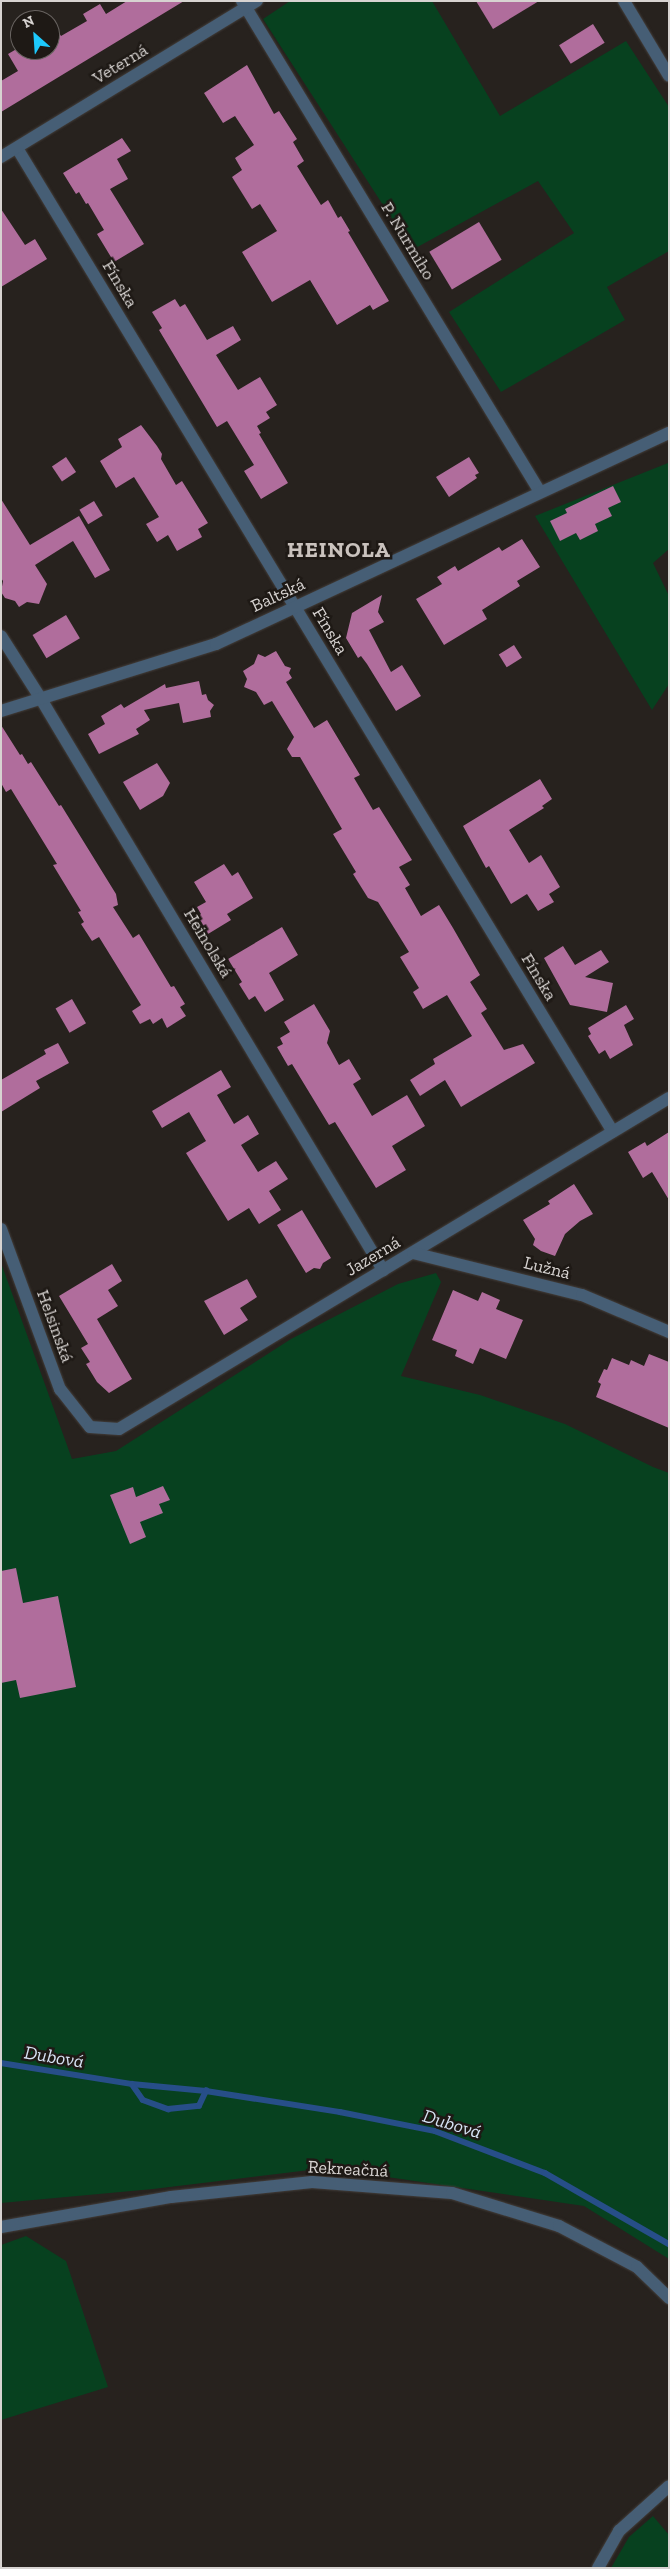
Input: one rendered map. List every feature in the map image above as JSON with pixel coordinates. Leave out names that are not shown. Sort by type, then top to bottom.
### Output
[{"type":"street","points":[[624,1],[669,76]]},
{"type":"street","name":"Veterná","points":[[1,157],[248,4]]},
{"type":"street","name":"P. Nurmiho","points":[[248,4],[540,492]]},
{"type":"street","name":"Fínska","points":[[17,148],[613,1132]]},
{"type":"street","name":"Baltská","points":[[1,712],[216,644],[669,433]]},
{"type":"street","name":"Heinolská","points":[[1,636],[41,699],[383,1270]]},
{"type":"street","name":"Jazerná","points":[[90,1427],[119,1429],[669,1098]]},
{"type":"street","name":"Helsinská","points":[[1,1229],[60,1389],[90,1427]]},
{"type":"street","name":"Lužná","points":[[412,1253],[582,1295],[669,1332]]},
{"type":"street","name":"Rekreačná","points":[[1,2227],[172,2197],[312,2182],[452,2193],[559,2226],[637,2267],[669,2298]]},
{"type":"street","points":[[598,2568],[620,2531],[669,2486]]},
{"type":"green space","points":[[290,1],[432,1],[500,116],[626,41],[669,107],[669,251],[607,287],[625,320],[501,392],[449,312],[574,233],[538,181],[412,250],[263,19]]},
{"type":"green space","points":[[668,463],[669,549],[653,563],[669,596],[669,684],[652,710],[535,516]]},
{"type":"green space","points":[[1,1263],[72,1459],[116,1451],[291,1339],[398,1284],[436,1273],[441,1282],[401,1376],[480,1395],[565,1424],[669,1473],[669,2259],[584,2206],[326,2168],[153,2189],[1,2203]]},
{"type":"green space","points":[[26,2236],[66,2261],[108,2387],[1,2420],[1,2245]]},
{"type":"green space","points":[[653,2516],[669,2535],[669,2568],[611,2568],[629,2537]]},
{"type":"building","points":[[127,1],[184,1],[1,112],[1,81],[18,71],[12,60],[60,60],[60,34],[61,36],[87,21],[83,14],[100,4],[106,14]]},
{"type":"building","points":[[476,1],[539,1],[493,29]]},
{"type":"building","points":[[593,24],[605,43],[571,64],[559,45]]},
{"type":"building","points":[[247,65],[274,114],[279,111],[297,139],[293,142],[304,161],[297,166],[321,205],[328,200],[338,218],[341,216],[350,231],[348,232],[389,301],[373,310],[370,305],[337,325],[310,280],[272,302],[242,252],[277,231],[260,204],[252,209],[232,177],[242,170],[235,158],[254,145],[235,116],[223,123],[204,93]]},
{"type":"building","points":[[122,138],[131,151],[117,159],[128,179],[110,189],[144,244],[114,262],[97,234],[104,230],[88,203],[86,204],[79,192],[76,194],[63,173]]},
{"type":"building","points":[[1,209],[25,245],[35,239],[47,259],[1,287]]},
{"type":"building","points":[[479,222],[502,260],[452,290],[429,252]]},
{"type":"building","points":[[175,299],[180,307],[185,304],[207,340],[233,326],[241,340],[216,355],[238,390],[260,377],[277,405],[266,412],[270,418],[257,426],[261,433],[259,434],[288,483],[261,499],[244,471],[254,465],[227,421],[217,427],[159,330],[162,328],[152,312]]},
{"type":"building","points":[[141,425],[162,454],[161,459],[176,485],[182,481],[208,523],[198,529],[202,537],[177,551],[168,535],[157,542],[146,524],[159,517],[134,477],[116,488],[100,461],[122,447],[118,439]]},
{"type":"building","points":[[66,457],[76,472],[62,481],[52,467]]},
{"type":"building","points":[[469,457],[479,473],[475,475],[477,478],[449,497],[436,477]]},
{"type":"building","points":[[613,486],[621,502],[608,508],[612,516],[595,524],[598,531],[580,540],[576,533],[560,541],[550,521],[567,513],[565,509]]},
{"type":"building","points":[[1,499],[30,545],[79,516],[110,570],[95,578],[73,541],[35,565],[47,584],[39,604],[27,602],[19,607],[15,601],[5,598],[1,592],[3,581],[1,578]]},
{"type":"building","points":[[94,501],[103,516],[88,524],[79,510]]},
{"type":"building","points":[[522,539],[540,567],[517,581],[520,586],[482,610],[487,619],[444,645],[416,599],[442,584],[437,577],[455,566],[458,571],[499,547],[502,551]]},
{"type":"building","points":[[382,595],[378,612],[384,622],[369,630],[391,672],[402,665],[421,696],[396,711],[367,664],[361,656],[358,658],[346,638],[352,613]]},
{"type":"building","points":[[66,615],[80,638],[46,658],[33,635]]},
{"type":"building","points":[[514,645],[522,658],[507,667],[499,655]]},
{"type":"building","points":[[276,651],[285,666],[291,668],[289,673],[292,678],[286,682],[314,728],[327,720],[360,775],[354,778],[373,810],[379,807],[412,860],[399,867],[410,885],[405,888],[421,916],[439,905],[480,975],[470,982],[487,1009],[481,1013],[504,1050],[523,1044],[535,1063],[461,1107],[445,1080],[420,1096],[410,1080],[435,1064],[433,1059],[472,1036],[447,995],[423,1009],[413,992],[419,988],[400,957],[409,952],[378,902],[368,898],[353,874],[356,872],[333,834],[342,829],[300,757],[292,757],[287,749],[294,737],[272,701],[264,705],[256,692],[244,687],[247,679],[243,671],[254,664],[258,654],[265,657]]},
{"type":"building","points":[[199,681],[202,695],[206,694],[208,700],[214,705],[210,711],[211,717],[183,723],[179,703],[144,710],[150,720],[136,729],[139,734],[99,754],[88,734],[105,724],[101,716],[121,704],[124,708],[165,684],[166,688]]},
{"type":"building","points":[[1,725],[20,755],[22,754],[28,764],[31,762],[59,806],[61,805],[116,894],[118,905],[113,907],[133,938],[139,934],[171,987],[174,986],[185,1004],[180,1007],[186,1016],[167,1028],[162,1018],[153,1024],[150,1019],[140,1024],[132,1011],[141,1005],[99,937],[92,941],[81,924],[84,922],[78,912],[81,911],[53,865],[57,864],[11,789],[6,792],[1,783]]},
{"type":"building","points":[[157,763],[170,783],[163,796],[140,810],[123,782]]},
{"type":"building","points":[[540,779],[552,799],[542,806],[544,808],[509,830],[529,863],[541,855],[560,887],[549,894],[554,902],[538,911],[527,894],[511,904],[489,866],[486,868],[463,826]]},
{"type":"building","points":[[224,864],[232,876],[238,872],[253,898],[227,914],[231,920],[208,934],[198,916],[201,914],[197,907],[206,902],[194,882]]},
{"type":"building","points":[[282,927],[298,955],[269,973],[284,1000],[265,1012],[255,996],[249,1000],[239,984],[242,982],[228,959]]},
{"type":"building","points":[[563,946],[575,965],[601,950],[609,962],[585,977],[613,983],[607,1012],[570,1005],[544,958]]},
{"type":"building","points":[[72,999],[86,1023],[70,1033],[56,1008]]},
{"type":"building","points":[[314,1004],[330,1031],[327,1043],[339,1065],[349,1059],[361,1079],[353,1084],[372,1116],[407,1095],[425,1126],[392,1146],[406,1170],[376,1188],[335,1122],[329,1125],[292,1064],[288,1066],[277,1047],[283,1044],[280,1038],[290,1032],[284,1022]]},
{"type":"building","points":[[626,1005],[634,1019],[624,1025],[633,1045],[610,1059],[605,1050],[599,1054],[588,1036],[591,1034],[588,1028]]},
{"type":"building","points":[[58,1043],[69,1063],[36,1081],[40,1088],[1,1112],[1,1080],[46,1054],[44,1050]]},
{"type":"building","points":[[221,1070],[231,1087],[217,1095],[234,1124],[248,1115],[259,1134],[241,1145],[258,1172],[276,1161],[288,1179],[269,1191],[281,1210],[259,1224],[249,1208],[228,1221],[186,1153],[206,1141],[189,1112],[162,1128],[152,1111]]},
{"type":"building","points":[[669,1132],[669,1200],[652,1172],[643,1178],[628,1152],[645,1142],[647,1146]]},
{"type":"building","points":[[574,1184],[593,1214],[580,1221],[565,1234],[555,1256],[541,1251],[533,1245],[535,1239],[523,1220],[550,1204],[548,1201]]},
{"type":"building","points":[[302,1210],[331,1258],[323,1263],[320,1269],[314,1268],[306,1273],[277,1225]]},
{"type":"building","points":[[112,1264],[122,1281],[108,1290],[118,1306],[97,1319],[132,1379],[109,1393],[97,1382],[86,1364],[90,1362],[81,1348],[88,1344],[59,1296]]},
{"type":"building","points":[[247,1279],[257,1297],[240,1308],[248,1320],[224,1335],[204,1301]]},
{"type":"building","points":[[453,1290],[478,1301],[482,1292],[500,1300],[496,1309],[523,1320],[506,1359],[480,1348],[473,1364],[455,1356],[457,1350],[432,1340]]},
{"type":"building","points":[[649,1354],[669,1362],[669,1428],[596,1397],[601,1384],[598,1382],[604,1369],[607,1370],[612,1358],[629,1365],[631,1360],[644,1366]]},
{"type":"building","points":[[163,1486],[170,1500],[159,1504],[163,1513],[140,1522],[146,1537],[130,1544],[110,1495],[133,1487],[136,1497]]},
{"type":"building","points":[[16,1568],[23,1603],[58,1596],[76,1687],[20,1698],[16,1680],[1,1683],[1,1571]]},
{"type":"waterway","name":"Dubová","points":[[1,2063],[132,2084],[206,2091],[340,2112],[435,2131],[545,2173],[669,2244]]},
{"type":"waterway","name":"Dubová","points":[[132,2084],[143,2100],[168,2109],[199,2106],[206,2091]]},
{"type":"district","name":"HEINOLA","points":[[339,550]]}]
